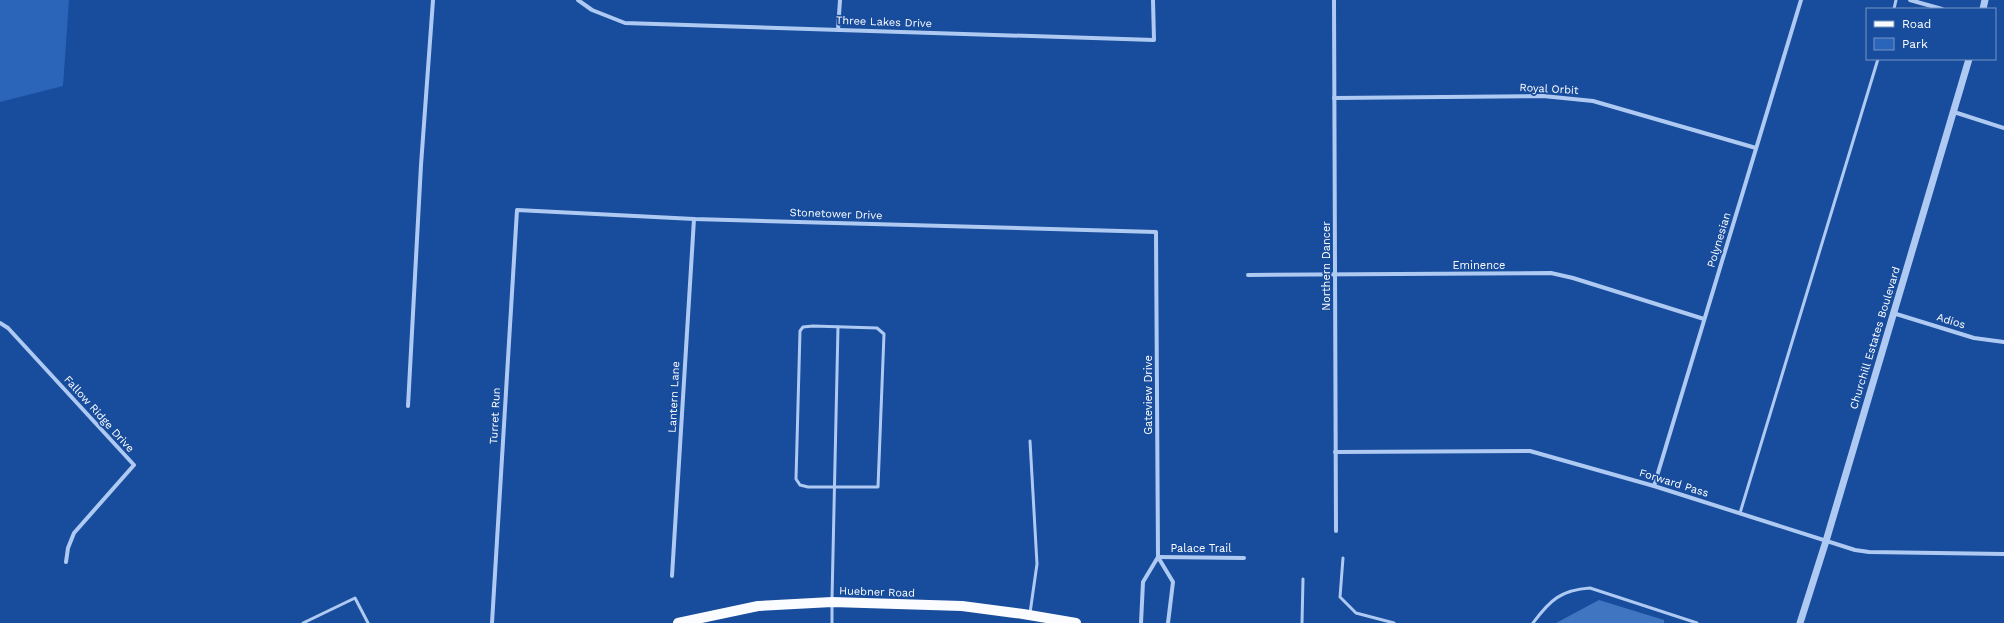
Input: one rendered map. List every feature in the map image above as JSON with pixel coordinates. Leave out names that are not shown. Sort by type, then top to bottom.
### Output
[{"type":"main road","name":"Huebner Road","points":[[678,623],[758,606],[832,602],[962,606],[1076,623]]},
{"type":"street","points":[[408,406],[420,173],[433,0]]},
{"type":"street","name":"Three Lakes Drive","points":[[578,0],[592,10],[625,23],[1154,40],[1153,0]]},
{"type":"street","points":[[838,30],[840,0]]},
{"type":"street","name":"Northern Dancer","points":[[1334,0],[1336,531]]},
{"type":"street","name":"Polynesian","points":[[1654,486],[1801,0]]},
{"type":"street","points":[[1910,0],[1938,8]]},
{"type":"street","name":"Churchill Estates Boulevard","points":[[1800,623],[1826,541],[1969,60]]},
{"type":"street","name":"Royal Orbit","points":[[1334,98],[1569,97],[1594,101],[1756,148]]},
{"type":"street","points":[[1954,112],[2004,128]]},
{"type":"street","name":"Stonetower Drive","points":[[517,210],[694,219],[1156,232]]},
{"type":"street","name":"Turret Run","points":[[492,623],[517,210]]},
{"type":"street","name":"Lantern Lane","points":[[672,576],[694,219]]},
{"type":"street","name":"Gateview Drive","points":[[1156,232],[1158,557]]},
{"type":"street","name":"Eminence","points":[[1248,275],[1551,273],[1573,278],[1704,319]]},
{"type":"street","name":"Adios","points":[[1893,313],[1974,338],[2004,342]]},
{"type":"street","name":"Fallow Ridge Drive","points":[[0,323],[8,328],[134,466],[74,533],[68,548],[66,562]]},
{"type":"street","name":"Forward Pass","points":[[1335,452],[1530,450],[1654,486],[1826,541],[1869,552],[2004,554]]},
{"type":"street","points":[[1141,623],[1143,582],[1158,557],[1173,582],[1168,623]]},
{"type":"street","name":"Palace Trail","points":[[1158,557],[1244,558]]},
{"type":"lane","points":[[1740,513],[1878,60]]},
{"type":"lane","points":[[803,327],[877,328],[884,334],[878,487],[834,488],[800,485],[796,480],[800,331],[803,327]]},
{"type":"lane","points":[[832,623],[838,327]]},
{"type":"lane","points":[[1029,615],[1037,564],[1030,441]]},
{"type":"lane","points":[[1343,558],[1340,597],[1356,613],[1394,623]]},
{"type":"lane","points":[[1302,623],[1303,578]]},
{"type":"lane","points":[[1533,623],[1551,602],[1563,594],[1572,589],[1590,588],[1697,623]]},
{"type":"lane","points":[[304,623],[355,598],[368,623]]},
{"type":"green space","points":[[0,0],[69,0],[63,86],[0,102]]},
{"type":"building","points":[[1599,600],[1664,620],[1664,623],[1556,623]]}]
